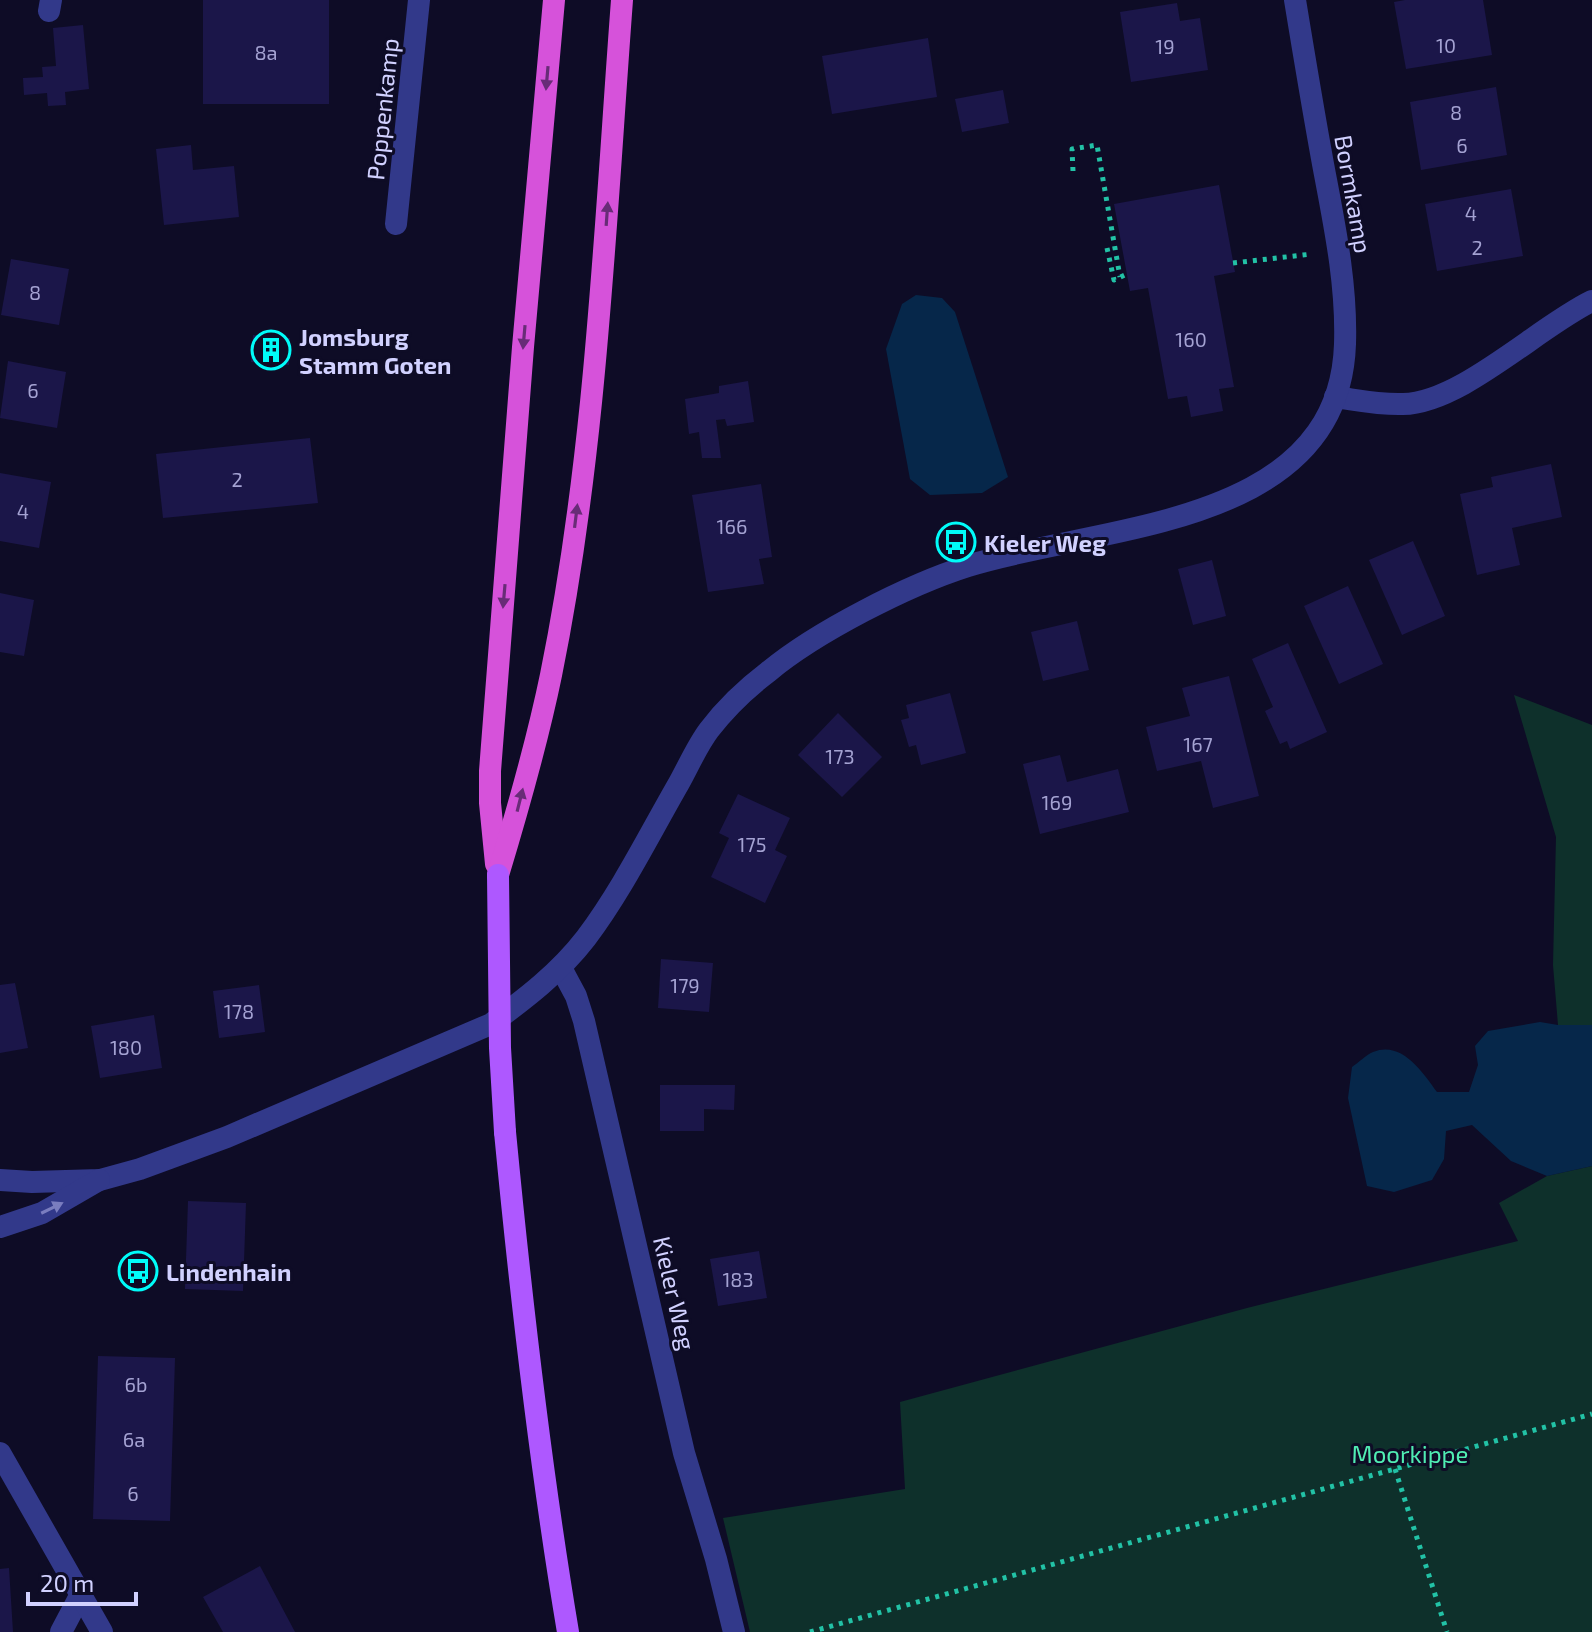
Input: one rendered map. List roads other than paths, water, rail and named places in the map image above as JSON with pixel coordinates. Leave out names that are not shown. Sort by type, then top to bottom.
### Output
[{"type":"highway","points":[[498,875],[490,803],[490,771],[554,0]]},
{"type":"highway","points":[[498,875],[519,808],[551,676],[570,562],[602,292],[622,0]]},
{"type":"highway","points":[[619,41],[632,0]]},
{"type":"main road","points":[[498,875],[500,1048],[505,1132],[525,1340],[551,1536],[568,1632]]},
{"type":"street","name":"Poppenkamp","points":[[396,224],[419,0]]},
{"type":"street","name":"Bormkamp","points":[[1295,0],[1339,251],[1344,297],[1345,346],[1335,397]]},
{"type":"street","points":[[0,1180],[100,1180],[140,1169],[227,1137],[491,1024],[529,997],[561,968],[609,904],[708,731],[737,700],[801,647],[875,606],[966,567],[1202,511],[1249,491],[1280,470],[1315,435],[1335,397],[1405,405],[1430,398],[1458,387],[1592,301]]},
{"type":"street","name":"Kieler Weg","points":[[561,968],[576,996],[584,1021],[684,1453],[734,1632]]},
{"type":"street","points":[[0,1227],[42,1213],[100,1180]]},
{"type":"street","points":[[0,1453],[102,1632]]},
{"type":"street","points":[[61,1632],[80,1596]]},
{"type":"water","points":[[916,295],[942,298],[955,312],[1008,477],[982,493],[930,495],[910,479],[886,349],[902,304]]},
{"type":"water","points":[[1540,1022],[1592,1025],[1592,1166],[1547,1176],[1511,1161],[1472,1125],[1446,1131],[1444,1159],[1432,1180],[1394,1192],[1367,1186],[1348,1098],[1352,1067],[1373,1052],[1384,1049],[1411,1060],[1437,1092],[1469,1092],[1478,1065],[1475,1046],[1488,1031]]},
{"type":"place","name":"Jomsburg Stamm Goten","points":[[271,350]]},
{"type":"place","name":"Kieler Weg","points":[[956,542]]},
{"type":"place","name":"Lindenhain","points":[[138,1271]]},
{"type":"park label","name":"Moorkippe","points":[[1410,1453]]}]
